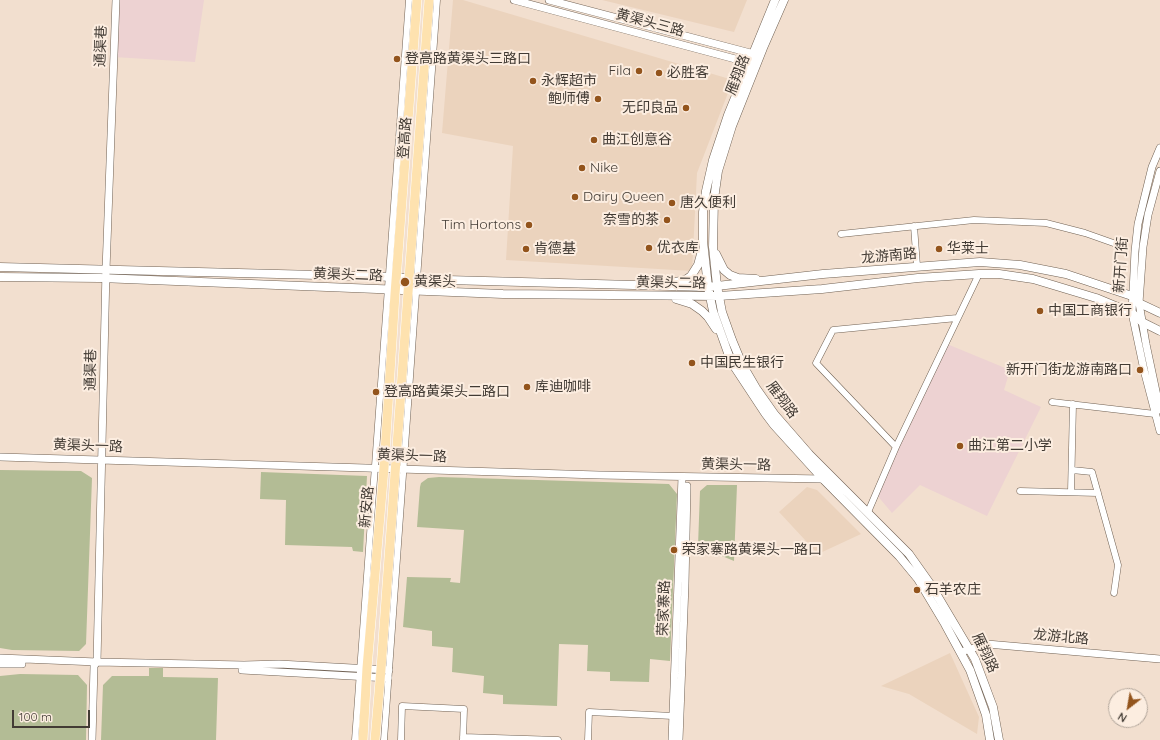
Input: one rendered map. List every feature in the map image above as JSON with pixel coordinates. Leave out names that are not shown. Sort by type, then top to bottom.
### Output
[{"type":"main road","name":"登高路","points":[[393,276],[417,0]]},
{"type":"main road","name":"登高路","points":[[413,279],[429,0]]},
{"type":"main road","name":"雁翔路","points":[[775,0],[720,165],[714,199],[713,247],[717,286],[725,320],[736,350],[750,378],[765,402],[809,454],[909,554],[920,568],[970,649],[982,676],[993,707],[999,740]]},
{"type":"main road","name":"雁翔路","points":[[756,54],[784,0]]},
{"type":"main road","name":"雁翔路","points":[[753,64],[728,115],[714,160],[704,200],[702,225],[708,287],[723,340],[732,363],[758,404],[774,425],[823,479],[886,542],[910,569],[929,597],[970,670],[983,704],[990,740]]},
{"type":"main road","points":[[660,286],[685,280],[691,276],[698,266],[703,241]]},
{"type":"main road","points":[[713,247],[722,266],[730,275],[738,278],[766,280]]},
{"type":"main road","name":"龙游南路","points":[[708,287],[918,266],[980,262],[1020,265],[1066,274],[1132,296],[1139,303],[1160,313]]},
{"type":"main road","name":"黄渠头二路","points":[[0,267],[412,291],[502,294],[719,296]]},
{"type":"main road","name":"黄渠头二路","points":[[0,277],[106,274],[393,276],[413,279],[708,287]]},
{"type":"main road","name":"龙游南路","points":[[719,296],[822,289],[918,278],[999,274],[1032,279],[1096,298],[1132,313],[1142,322],[1160,331]]},
{"type":"main road","name":"新安路","points":[[363,740],[364,672],[393,276]]},
{"type":"main road","name":"新安路","points":[[375,740],[385,674],[400,468],[396,445],[413,279]]},
{"type":"main road","points":[[664,296],[688,302],[702,311],[708,317],[723,340]]},
{"type":"street","name":"通渠巷","points":[[92,740],[96,664],[106,274],[116,0]]},
{"type":"street","points":[[393,276],[409,0]]},
{"type":"street","points":[[413,279],[437,0]]},
{"type":"street","name":"黄渠头三路","points":[[514,0],[753,64]]},
{"type":"street","name":"黄渠头三路","points":[[549,0],[756,54]]},
{"type":"street","name":"新开门街","points":[[1158,412],[1144,370],[1132,313],[1132,296],[1138,224],[1152,167],[1160,148]]},
{"type":"street","name":"新开门街","points":[[1160,171],[1148,215],[1143,247],[1139,303],[1160,431]]},
{"type":"street","points":[[841,234],[974,220],[1046,223],[1085,233],[1119,245]]},
{"type":"street","points":[[914,226],[918,266]]},
{"type":"street","points":[[868,512],[896,447],[979,274]]},
{"type":"street","points":[[896,447],[816,362],[833,330],[957,318]]},
{"type":"street","points":[[1052,402],[1158,412]]},
{"type":"street","points":[[1071,492],[1073,404]]},
{"type":"street","name":"黄渠头一路","points":[[0,457],[685,477],[823,479]]},
{"type":"street","points":[[1072,470],[1092,472],[1118,565],[1114,593]]},
{"type":"street","name":"荣家寨路","points":[[672,740],[685,477]]},
{"type":"street","name":"荣家寨路","points":[[679,740],[685,584],[685,477]]},
{"type":"street","points":[[1020,491],[1098,493]]},
{"type":"street","name":"龙游北路","points":[[961,652],[987,644],[1160,660]]},
{"type":"street","points":[[0,658],[96,664]]},
{"type":"street","points":[[0,664],[244,666],[279,664],[385,674],[384,740]]},
{"type":"street","points":[[355,740],[364,672]]},
{"type":"street","points":[[401,740],[402,706],[464,709],[463,738],[558,740]]},
{"type":"street","points":[[588,740],[589,712],[673,716]]},
{"type":"shaded area","points":[[119,0],[204,0],[195,62],[113,57]]},
{"type":"shaded area","name":"曲江创意谷","points":[[453,0],[463,0],[733,80],[697,173],[692,271],[506,260],[513,146],[442,133]]},
{"type":"shaded area","points":[[602,0],[747,0],[734,32]]},
{"type":"shaded area","name":"曲江第二小学","points":[[947,344],[1010,370],[1004,390],[1041,407],[987,516],[920,485],[892,513],[876,494]]},
{"type":"shaded area","points":[[807,487],[817,490],[861,534],[818,554],[779,512]]},
{"type":"shaded area","points":[[950,653],[979,717],[977,734],[909,694],[881,686]]},
{"type":"green space","points":[[0,470],[81,471],[92,478],[86,644],[79,651],[12,650],[0,648]]},
{"type":"green space","points":[[261,472],[367,476],[363,552],[353,551],[352,547],[285,545],[286,500],[260,499]]},
{"type":"green space","points":[[439,477],[669,484],[677,494],[670,661],[650,659],[649,682],[610,681],[610,672],[587,671],[588,645],[559,644],[557,706],[503,704],[503,695],[483,693],[484,676],[452,672],[453,648],[432,646],[432,631],[403,627],[407,577],[451,578],[450,582],[460,583],[464,530],[417,527],[421,483],[428,478]]},
{"type":"green space","points":[[707,485],[737,485],[734,561],[698,546],[700,491]]},
{"type":"green space","points":[[149,668],[163,668],[163,677],[218,678],[216,740],[101,740],[103,685],[112,676],[149,676]]},
{"type":"green space","points":[[20,674],[78,675],[87,685],[86,740],[0,740],[0,676]]},
{"type":"place","name":"登高路黄渠头三路口","points":[[397,59]]},
{"type":"place","name":"Fila","points":[[639,71]]},
{"type":"place","name":"必胜客","points":[[659,73]]},
{"type":"place","name":"永辉超市","points":[[533,81]]},
{"type":"place","name":"鲍师傅","points":[[598,99]]},
{"type":"place","name":"无印良品","points":[[686,108]]},
{"type":"place","name":"曲江创意谷","points":[[594,140]]},
{"type":"place","name":"Nike","points":[[582,168]]},
{"type":"place","name":"Dairy Queen","points":[[575,197]]},
{"type":"place","name":"唐久便利","points":[[672,203]]},
{"type":"place","name":"奈雪的茶","points":[[667,220]]},
{"type":"place","name":"Tim Hortons","points":[[529,225]]},
{"type":"place","name":"优衣库","points":[[649,248]]},
{"type":"place","name":"肯德基","points":[[526,249]]},
{"type":"place","name":"华莱士","points":[[939,249]]},
{"type":"place","name":"黄渠头","points":[[405,282]]},
{"type":"place","name":"中国工商银行","points":[[1040,311]]},
{"type":"place","name":"中国民生银行","points":[[692,363]]},
{"type":"place","name":"新开门街龙游南路口","points":[[1140,370]]},
{"type":"place","name":"库迪咖啡","points":[[527,387]]},
{"type":"place","name":"登高路黄渠头二路口","points":[[376,392]]},
{"type":"place","name":"曲江第二小学","points":[[960,446]]},
{"type":"place","name":"荣家寨路黄渠头一路口","points":[[674,550]]},
{"type":"place","name":"石羊农庄","points":[[917,590]]}]
